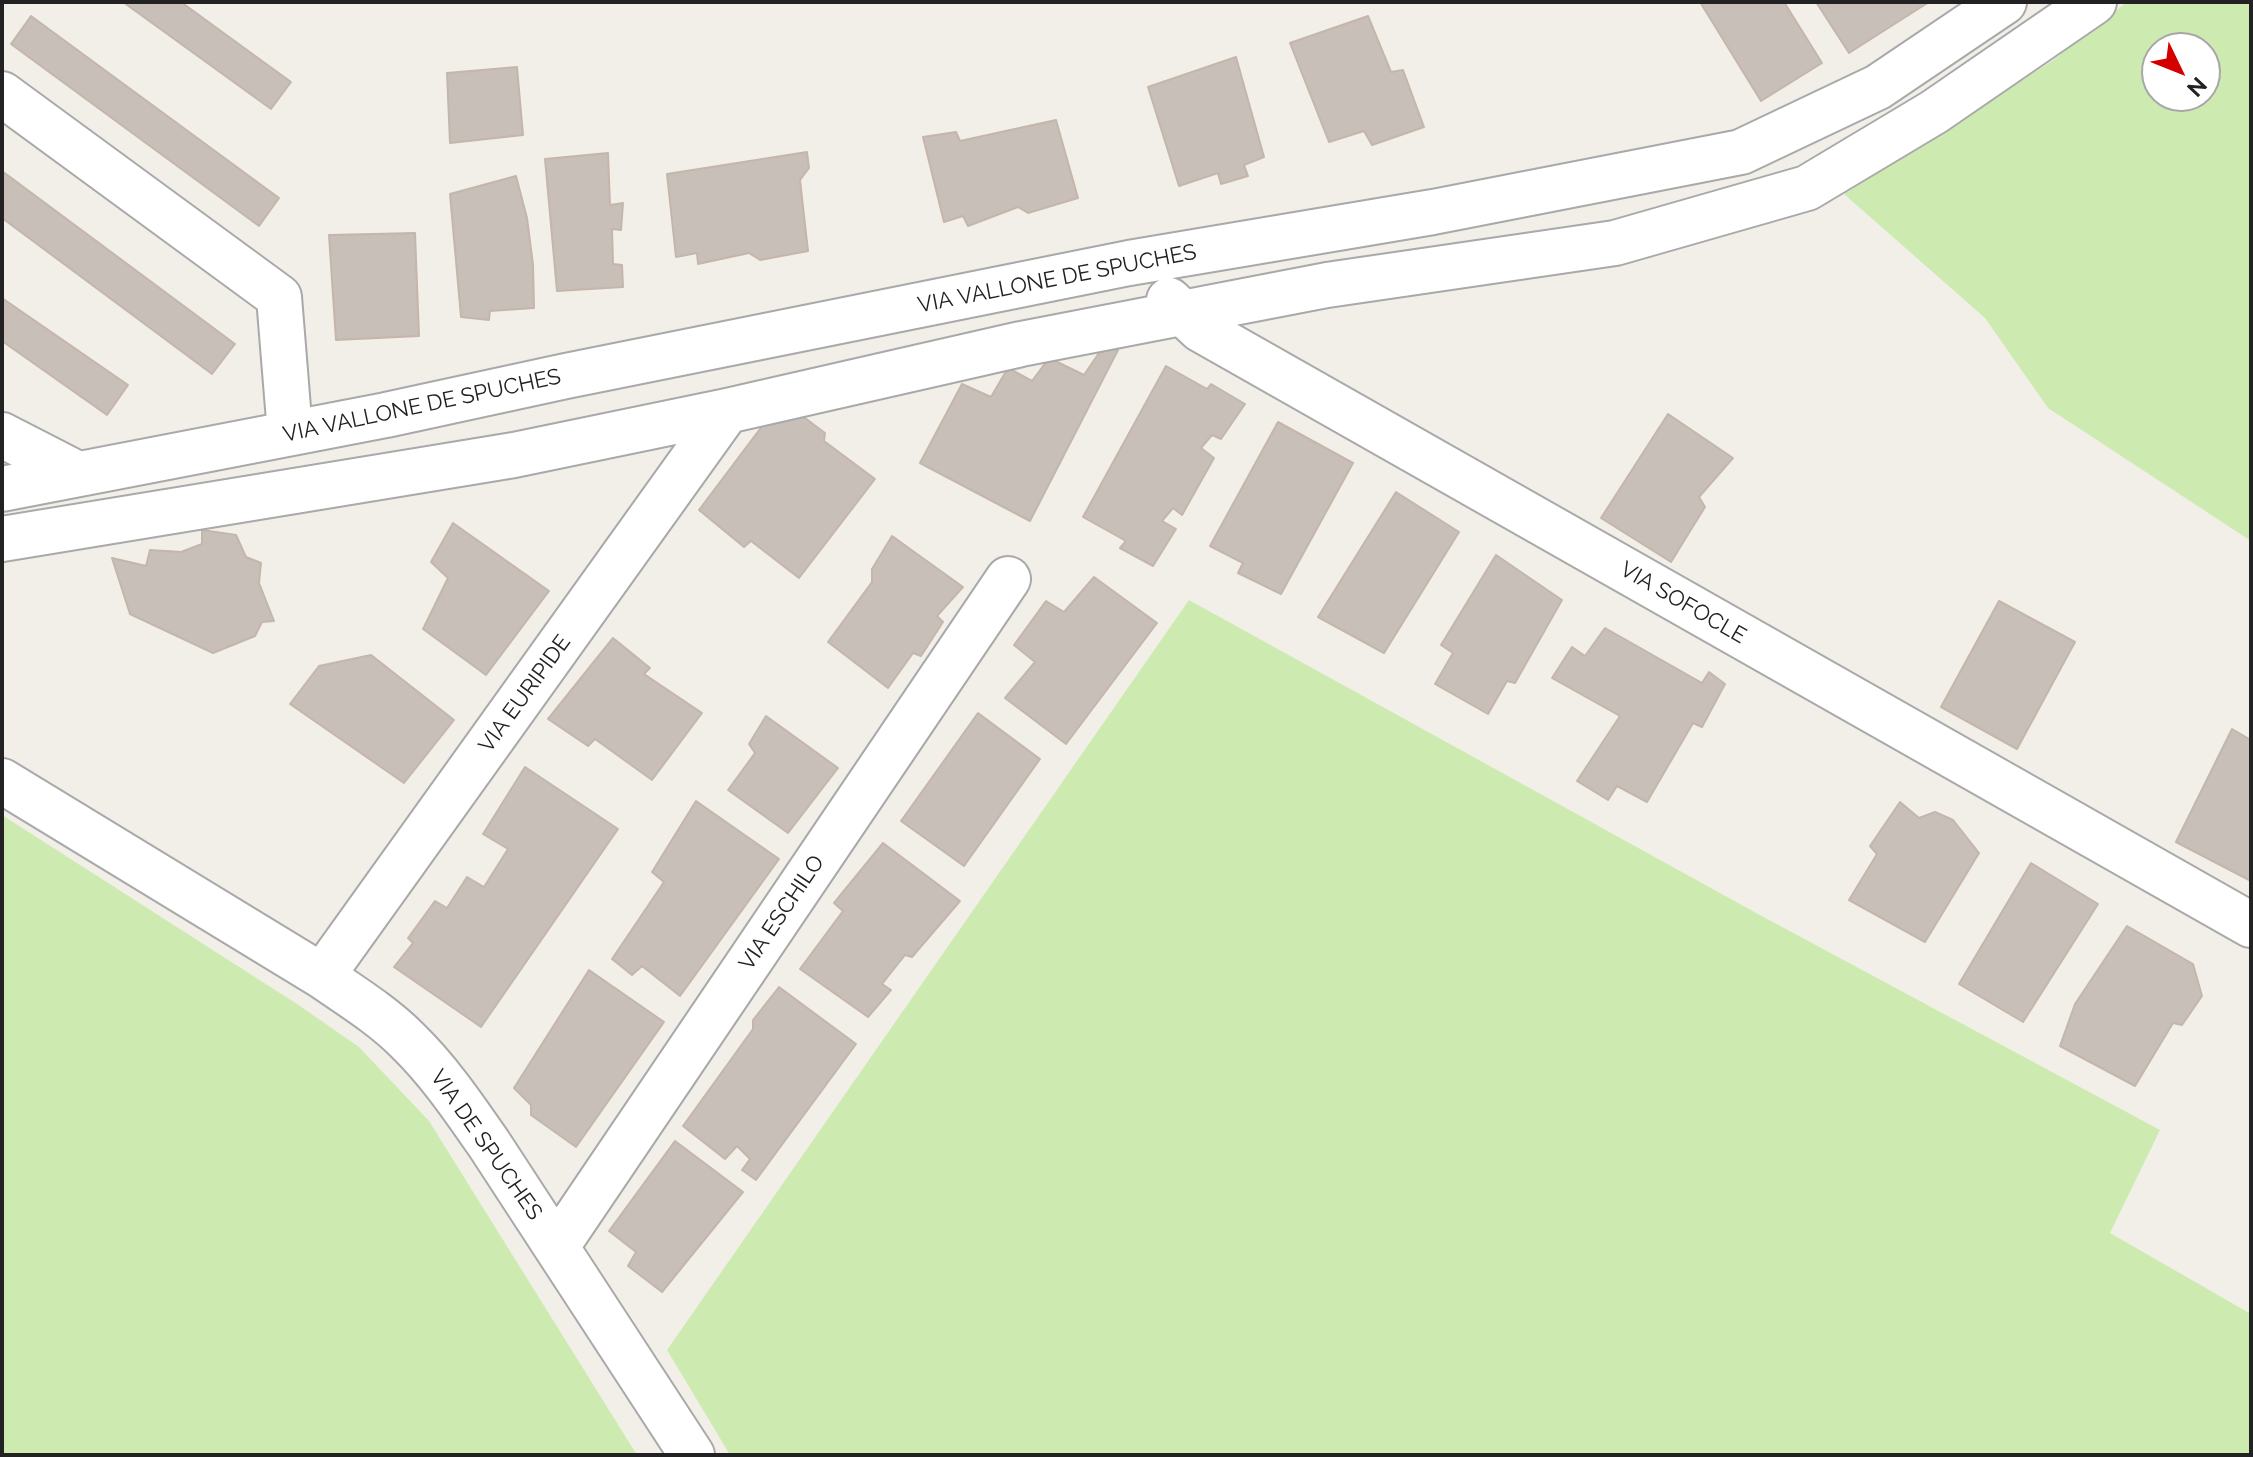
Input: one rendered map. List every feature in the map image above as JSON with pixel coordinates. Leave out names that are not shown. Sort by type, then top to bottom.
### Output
[{"type":"street","name":"VIA VALLONE DE SPUCHES","points":[[2,489],[1129,263],[1433,212],[1741,152],[1878,87],[2004,2]]},
{"type":"street","points":[[2,539],[514,455],[727,411],[1021,344],[1327,285],[1615,243],[1807,188],[1934,112],[2094,2]]},
{"type":"street","points":[[2,94],[279,297],[290,433]]},
{"type":"street","name":"VIA SOFOCLE","points":[[1129,263],[1200,329],[2251,925]]},
{"type":"street","name":"VIA EURIPIDE","points":[[322,976],[727,411]]},
{"type":"street","points":[[2,435],[78,474]]},
{"type":"street","name":"VIA VALLONE DE SPUCHES","points":[[2,524],[78,474]]},
{"type":"street","name":"VIA ESCHILO","points":[[557,1246],[1008,579]]},
{"type":"street","name":"VIA DE SPUCHES","points":[[2,781],[322,976],[407,1040],[454,1093],[692,1455]]},
{"type":"green space","points":[[2127,2],[2251,2],[2251,541],[2048,408],[1985,318],[1844,194],[2052,61]]},
{"type":"green space","points":[[1189,600],[1758,914],[2160,1130],[2110,1233],[2251,1314],[2251,1455],[730,1455],[667,1350]]},
{"type":"green space","points":[[2,815],[359,1047],[429,1121],[637,1455],[2,1455]]},
{"type":"building","points":[[123,2],[181,2],[291,82],[271,109]]},
{"type":"building","points":[[1700,2],[1784,2],[1822,63],[1761,101]]},
{"type":"building","points":[[1816,2],[1929,2],[1849,53]]},
{"type":"building","points":[[31,16],[279,198],[259,226],[11,44]]},
{"type":"building","points":[[1368,16],[1391,72],[1403,70],[1424,127],[1372,145],[1364,131],[1329,142],[1290,43]]},
{"type":"building","points":[[1236,57],[1264,157],[1244,165],[1248,176],[1221,184],[1218,173],[1179,186],[1148,87]]},
{"type":"building","points":[[517,67],[523,135],[450,143],[447,73]]},
{"type":"building","points":[[1056,120],[1078,198],[1028,213],[1018,207],[968,226],[963,216],[944,222],[923,137],[956,132],[960,141]]},
{"type":"building","points":[[807,152],[809,168],[800,180],[808,251],[760,260],[749,253],[698,264],[697,253],[676,257],[667,174]]},
{"type":"building","points":[[608,153],[610,205],[623,203],[621,230],[612,229],[613,264],[622,265],[623,287],[557,291],[545,159]]},
{"type":"building","points":[[2,171],[235,344],[212,374],[2,218]]},
{"type":"building","points":[[516,176],[527,218],[534,308],[490,311],[489,320],[461,317],[450,194]]},
{"type":"building","points":[[415,233],[419,336],[336,340],[329,235]]},
{"type":"building","points":[[2,298],[128,385],[107,415],[2,341]]},
{"type":"building","points":[[1105,344],[1118,350],[1030,521],[920,463],[962,384],[991,397],[1008,368],[1032,381],[1049,358],[1084,375]]},
{"type":"building","points":[[1166,366],[1207,389],[1211,384],[1245,404],[1221,439],[1212,435],[1201,448],[1214,458],[1182,515],[1173,508],[1162,521],[1176,529],[1153,566],[1120,548],[1126,541],[1083,517]]},
{"type":"building","points":[[778,405],[797,412],[825,433],[824,441],[875,479],[799,578],[751,541],[744,547],[699,510]]},
{"type":"building","points":[[1668,414],[1733,458],[1699,497],[1705,507],[1671,562],[1601,518]]},
{"type":"building","points":[[1278,422],[1353,463],[1281,594],[1238,573],[1243,563],[1210,546]]},
{"type":"building","points":[[1396,492],[1459,532],[1384,653],[1318,617]]},
{"type":"building","points":[[453,523],[549,591],[486,675],[423,629],[448,578],[431,562]]},
{"type":"building","points":[[202,530],[236,535],[246,557],[261,563],[259,583],[274,621],[262,622],[255,636],[213,653],[130,614],[112,558],[146,566],[150,550],[181,552],[202,544]]},
{"type":"building","points":[[892,536],[963,587],[937,616],[943,622],[921,656],[913,653],[888,688],[828,642],[872,582],[872,569]]},
{"type":"building","points":[[1496,555],[1562,600],[1515,683],[1507,681],[1488,714],[1435,684],[1453,653],[1441,645]]},
{"type":"building","points":[[1094,577],[1157,623],[1066,744],[1005,698],[1035,662],[1014,645],[1046,601],[1064,612]]},
{"type":"building","points":[[1999,601],[2075,642],[2017,749],[1941,707]]},
{"type":"building","points":[[1605,628],[1702,683],[1709,672],[1725,684],[1702,727],[1693,723],[1647,802],[1617,786],[1608,800],[1577,781],[1620,716],[1552,678],[1572,647],[1585,656]]},
{"type":"building","points":[[613,638],[650,668],[644,674],[702,713],[652,780],[595,739],[588,746],[548,719]]},
{"type":"building","points":[[371,655],[454,720],[404,783],[290,704],[319,666]]},
{"type":"building","points":[[978,713],[1040,759],[964,866],[901,821]]},
{"type":"building","points":[[766,716],[838,768],[788,833],[728,790],[755,753],[749,744]]},
{"type":"building","points":[[2232,729],[2251,740],[2251,881],[2176,842]]},
{"type":"building","points":[[525,767],[618,829],[481,1027],[394,967],[413,943],[408,938],[435,901],[447,908],[467,877],[484,887],[508,849],[483,834]]},
{"type":"building","points":[[696,801],[779,859],[680,996],[642,966],[632,975],[612,959],[664,882],[652,872]]},
{"type":"building","points":[[1900,802],[1919,818],[1935,812],[1953,820],[1979,853],[1925,942],[1849,900],[1877,854],[1870,846]]},
{"type":"building","points":[[883,843],[960,901],[912,957],[905,955],[882,984],[891,990],[868,1017],[800,969],[843,911],[834,903]]},
{"type":"building","points":[[2031,863],[2098,904],[2023,1022],[1959,984]]},
{"type":"building","points":[[2127,926],[2193,964],[2202,996],[2182,1025],[2173,1023],[2135,1086],[2060,1046],[2075,1004]]},
{"type":"building","points":[[589,970],[664,1022],[576,1147],[531,1115],[531,1105],[514,1088]]},
{"type":"building","points":[[779,987],[856,1044],[756,1180],[742,1170],[750,1159],[737,1146],[725,1159],[683,1126],[753,1029],[753,1020]]},
{"type":"building","points":[[675,1141],[743,1192],[662,1292],[628,1266],[636,1252],[609,1231]]}]
